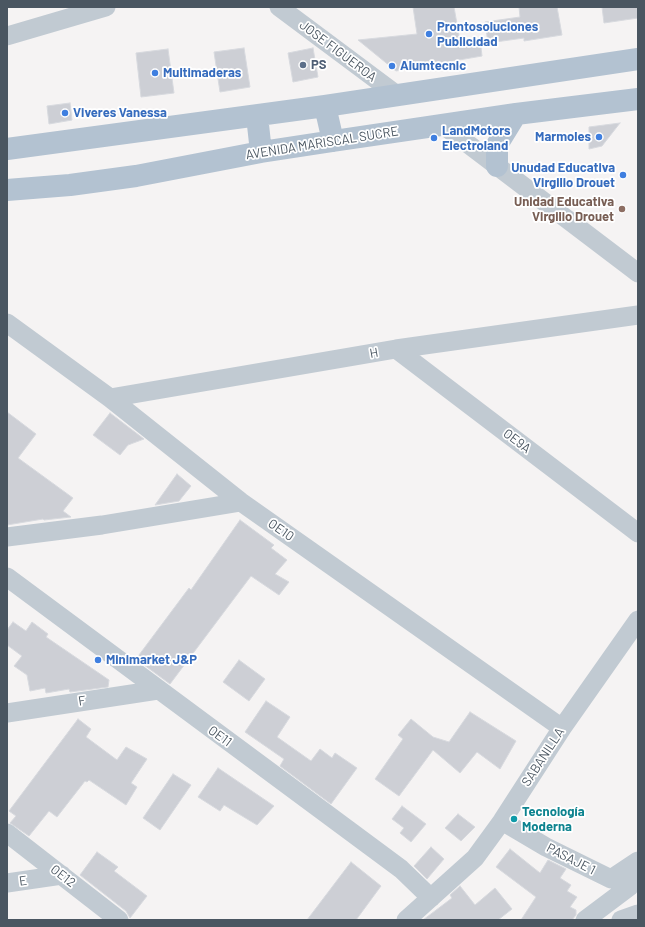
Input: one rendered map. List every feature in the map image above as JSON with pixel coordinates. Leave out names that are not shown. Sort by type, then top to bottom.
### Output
[{"type":"main road","points":[[7,149],[257,116],[638,60]]},
{"type":"main road","name":"AVENIDA MARISCAL SUCRE","points":[[7,190],[70,185],[136,176],[261,152],[516,114],[638,99]]},
{"type":"main road","points":[[325,106],[333,141]]},
{"type":"main road","points":[[497,166],[497,145],[516,114]]},
{"type":"main road","points":[[257,116],[261,152]]},
{"type":"street","points":[[7,36],[106,7]]},
{"type":"street","name":"JOSE FIGUEROA","points":[[279,7],[397,95]]},
{"type":"street","points":[[443,125],[638,273]]},
{"type":"street","name":"H","points":[[110,398],[396,350],[638,315]]},
{"type":"street","name":"OE10","points":[[7,323],[110,398],[241,502],[562,728]]},
{"type":"street","name":"OE9A","points":[[396,350],[638,532]]},
{"type":"street","points":[[7,537],[102,525],[241,502]]},
{"type":"street","name":"OE11","points":[[7,576],[158,690],[401,869],[431,898]]},
{"type":"street","name":"SABANILLA","points":[[406,920],[475,858],[502,821],[562,728],[638,620]]},
{"type":"street","name":"F","points":[[7,713],[158,690]]},
{"type":"street","name":"PASAJE 1","points":[[502,821],[546,847],[611,879],[638,861]]},
{"type":"street","name":"OE12","points":[[7,833],[119,920]]},
{"type":"street","points":[[585,920],[629,887],[638,874]]},
{"type":"street","name":"E","points":[[7,883],[62,875]]},
{"type":"street","points":[[621,920],[638,914]]},
{"type":"building","points":[[413,7],[454,7],[460,41],[480,38],[482,56],[396,71],[358,40],[417,34]]},
{"type":"building","points":[[519,7],[557,7],[562,35],[524,41],[524,38],[488,43],[485,22],[520,17]]},
{"type":"building","points":[[602,7],[638,7],[638,18],[604,23]]},
{"type":"building","points":[[244,48],[250,87],[220,92],[214,52]]},
{"type":"building","name":"PS","points":[[313,48],[318,77],[293,82],[288,53]]},
{"type":"building","name":"Multimaderas","points":[[168,49],[174,93],[141,97],[136,53]]},
{"type":"building","points":[[70,103],[72,120],[49,124],[47,106]]},
{"type":"building","name":"Marmoles","points":[[620,123],[602,146],[589,149],[589,127]]},
{"type":"building","points":[[7,412],[36,434],[18,458],[73,498],[63,511],[71,517],[43,519],[7,525]]},
{"type":"building","points":[[110,413],[144,439],[128,445],[120,455],[93,435]]},
{"type":"building","points":[[177,474],[191,486],[179,501],[155,505]]},
{"type":"building","points":[[240,520],[274,545],[271,548],[287,560],[275,574],[289,582],[279,595],[251,576],[170,684],[136,659],[189,588],[191,590]]},
{"type":"building","points":[[13,622],[26,631],[32,622],[48,634],[46,637],[109,680],[108,687],[70,692],[69,689],[46,693],[45,688],[30,691],[27,675],[14,666],[22,656],[7,645],[7,630]]},
{"type":"building","points":[[239,660],[265,679],[249,701],[223,682]]},
{"type":"building","points":[[266,701],[290,717],[277,737],[311,761],[320,749],[332,758],[335,753],[357,768],[331,804],[280,766],[284,759],[245,732]]},
{"type":"building","points":[[470,712],[516,741],[500,769],[477,752],[460,773],[433,750],[399,796],[375,779],[403,739],[398,735],[411,719],[433,737],[449,742]]},
{"type":"building","points":[[78,719],[91,729],[86,737],[117,760],[126,747],[147,759],[131,783],[137,787],[126,805],[89,780],[87,782],[85,781],[57,817],[49,811],[29,836],[10,823],[16,816],[9,811]]},
{"type":"building","points":[[218,768],[274,806],[257,825],[224,805],[220,811],[198,797]]},
{"type":"building","points":[[173,774],[191,785],[160,830],[143,818]]},
{"type":"building","points":[[402,806],[426,824],[411,842],[400,833],[404,828],[392,819]]},
{"type":"building","points":[[458,814],[475,827],[461,841],[445,828]]},
{"type":"building","points":[[431,847],[444,859],[427,879],[414,866]]},
{"type":"building","points":[[510,849],[540,873],[548,860],[566,869],[560,878],[571,885],[567,891],[577,897],[570,907],[576,910],[576,915],[572,920],[521,920],[536,897],[496,867]]},
{"type":"building","points":[[97,852],[118,867],[114,871],[147,896],[130,918],[126,911],[80,875]]},
{"type":"building","points":[[351,862],[381,886],[356,920],[307,920]]},
{"type":"building","points":[[460,886],[475,905],[495,888],[512,909],[498,920],[423,920],[452,898],[450,895]]},
{"type":"place","name":"Prontosoluciones Publicidad","points":[[429,34]]},
{"type":"place","name":"PS","points":[[303,65]]},
{"type":"place","name":"Alumtecnic","points":[[392,66]]},
{"type":"place","name":"Multimaderas","points":[[155,73]]},
{"type":"place","name":"Viveres Vanessa","points":[[65,113]]},
{"type":"place","name":"Marmoles","points":[[599,137]]},
{"type":"place","name":"LandMotors Electroland","points":[[434,138]]},
{"type":"place","name":"Unudad Educativa Virgilio Drouet","points":[[623,175]]},
{"type":"place","name":"Unidad Educativa Virgilio Drouet","points":[[622,209]]},
{"type":"place","name":"Minimarket J&P","points":[[98,660]]},
{"type":"place","name":"Tecnología Moderna","points":[[514,819]]}]
